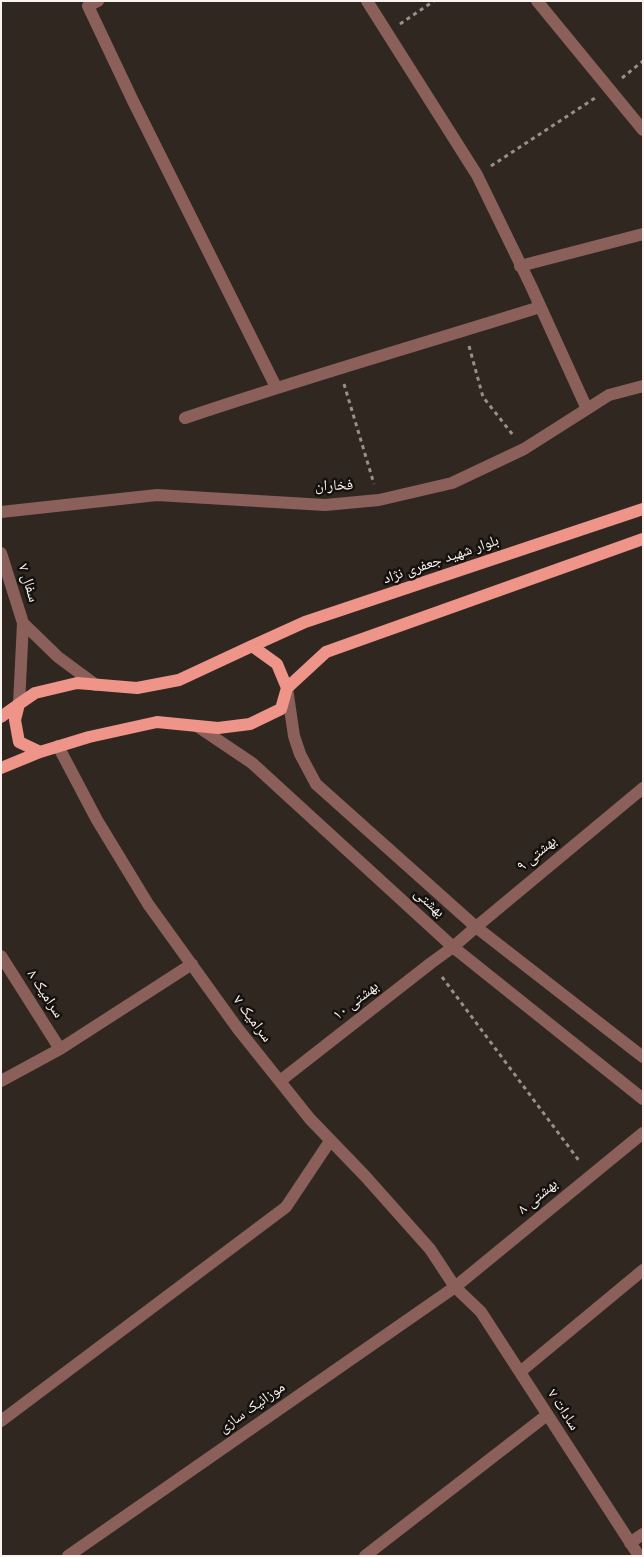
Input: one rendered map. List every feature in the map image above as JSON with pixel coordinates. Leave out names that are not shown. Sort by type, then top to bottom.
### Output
[{"type":"main road","name":"بلوار شهید جعفری نژاد","points":[[19,704],[35,693],[77,683],[137,688],[179,680],[305,622],[643,509]]},
{"type":"main road","points":[[1,768],[58,746],[157,722],[218,728],[250,724],[281,709],[287,688],[326,652],[643,539]]},
{"type":"main road","points":[[252,646],[276,664],[287,688]]},
{"type":"main road","points":[[1,717],[19,704]]},
{"type":"main road","points":[[19,704],[15,720],[19,742],[40,752]]},
{"type":"street","points":[[98,1],[88,6],[133,101],[276,387]]},
{"type":"street","points":[[537,1],[643,130]]},
{"type":"street","points":[[368,2],[477,175],[587,409]]},
{"type":"street","points":[[520,266],[643,234]]},
{"type":"street","points":[[185,418],[276,387],[339,370],[540,307]]},
{"type":"street","name":"فخاران","points":[[1,512],[157,495],[325,504],[380,500],[452,483],[524,449],[609,395],[643,386]]},
{"type":"street","name":"سفال ۷","points":[[1,553],[23,623]]},
{"type":"street","points":[[23,623],[58,657],[96,685]]},
{"type":"street","points":[[19,704],[23,623]]},
{"type":"street","name":"بهشتی","points":[[287,688],[294,736],[300,754],[316,784],[476,927],[643,1056]]},
{"type":"street","name":"بهشتی","points":[[197,726],[252,763],[453,947],[643,1099]]},
{"type":"street","name":"سرامیک ۷","points":[[58,746],[97,820],[148,904],[238,1029],[310,1118],[430,1249],[455,1287]]},
{"type":"street","name":"بهشتی ۹","points":[[453,947],[643,788]]},
{"type":"street","name":"بهشتی ۱۰","points":[[280,1081],[453,947]]},
{"type":"street","name":"سرامیک ۸","points":[[1,956],[60,1049]]},
{"type":"street","points":[[1,1081],[60,1049],[192,964]]},
{"type":"street","name":"بهشتی ۸","points":[[455,1287],[643,1132]]},
{"type":"street","points":[[1,1421],[286,1207],[330,1140]]},
{"type":"street","points":[[520,1372],[643,1270]]},
{"type":"street","name":"سادات ۷","points":[[455,1287],[481,1312],[639,1556]]},
{"type":"street","name":"موزائیک سازی","points":[[68,1556],[455,1287]]},
{"type":"street","points":[[365,1556],[547,1415]]},
{"type":"street","points":[[630,1542],[643,1534]]},
{"type":"path","points":[[387,33],[434,1]]},
{"type":"path","points":[[477,175],[609,89],[643,61]]},
{"type":"path","points":[[465,331],[483,398],[524,449]]},
{"type":"path","points":[[339,370],[380,500]]},
{"type":"path","points":[[431,963],[590,1175]]}]
